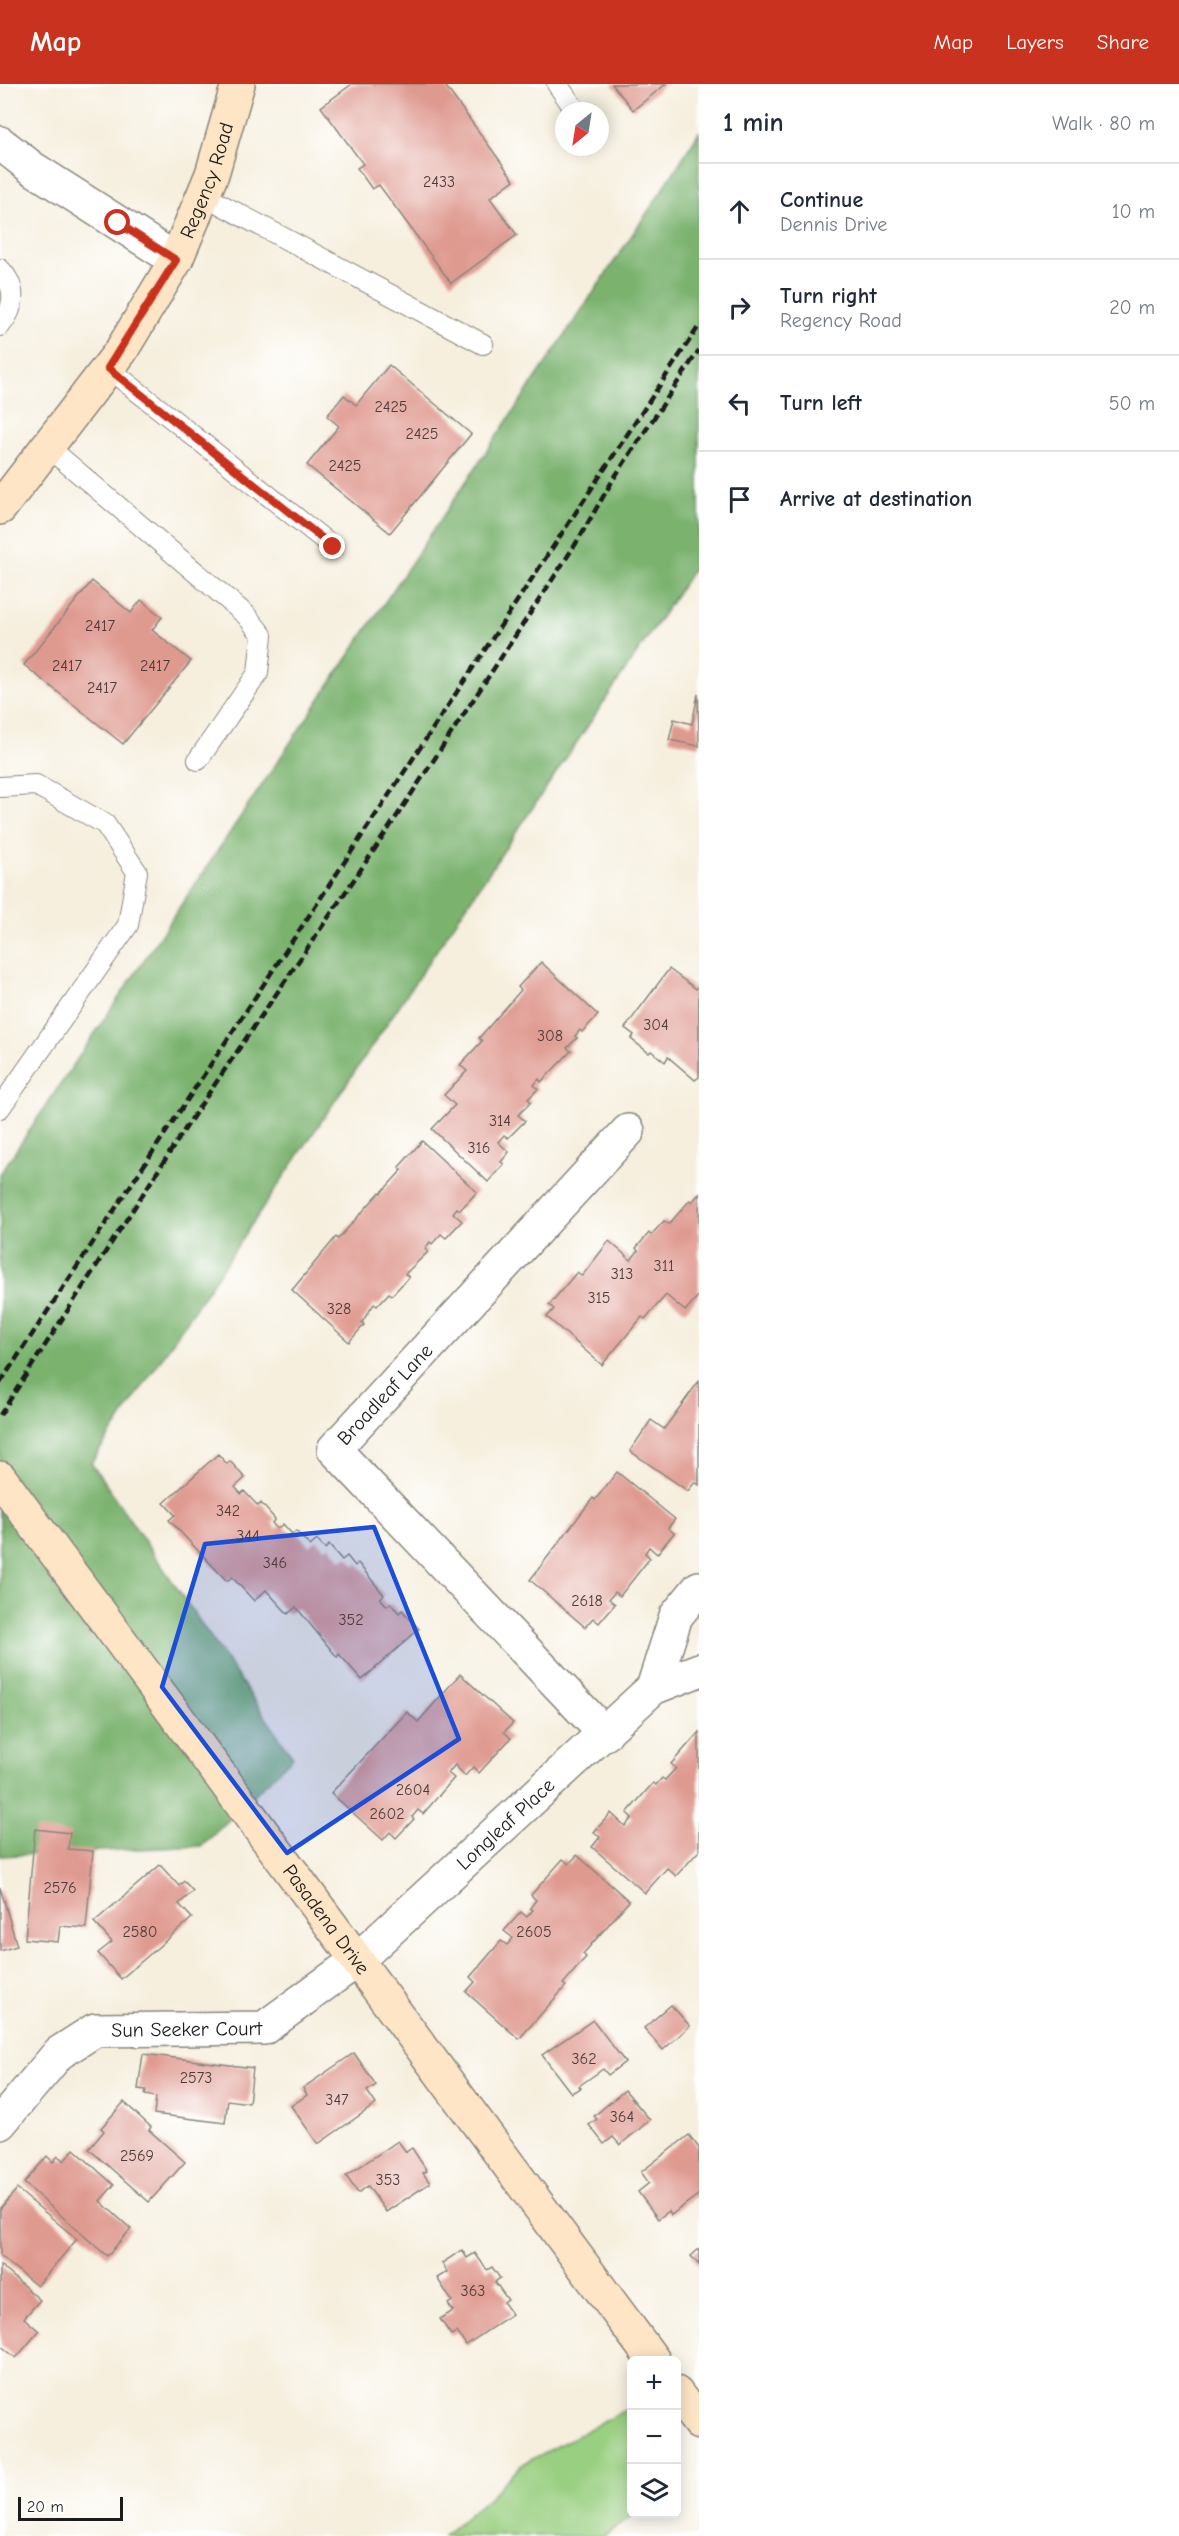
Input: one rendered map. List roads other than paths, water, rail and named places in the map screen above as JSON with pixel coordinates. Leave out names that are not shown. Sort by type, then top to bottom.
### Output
[{"type":"street","name":"Regency Road","points":[[0,508],[108,368],[176,260],[212,174],[238,84]]},
{"type":"street","points":[[0,143],[32,168],[176,260]]},
{"type":"street","name":"Broadleaf Lane","points":[[605,1734],[334,1449],[628,1131]]},
{"type":"street","name":"Pasadena Drive","points":[[0,1478],[649,2356]]},
{"type":"street","name":"Longleaf Place","points":[[653,1688],[676,1616],[699,1588]]},
{"type":"street","name":"Longleaf Place","points":[[357,1961],[653,1688],[699,1670]]},
{"type":"street","name":"Sun Seeker Court","points":[[0,2123],[59,2053],[95,2030],[264,2028],[357,1961]]},
{"type":"street","points":[[681,2400],[699,2423]]},
{"type":"lane","points":[[557,84],[570,102]]},
{"type":"lane","points":[[203,195],[483,344]]},
{"type":"lane","points":[[0,269],[14,291],[8,317],[0,326]]},
{"type":"lane","points":[[108,368],[333,547]]},
{"type":"lane","points":[[48,447],[246,615],[262,634],[258,673],[198,760]]},
{"type":"lane","points":[[0,787],[36,784],[105,824],[137,872],[128,925],[0,1108]]},
{"type":"railway","points":[[0,1383],[699,326]]},
{"type":"railway","points":[[0,1415],[196,1112],[389,828],[575,545],[614,478],[699,350]]}]
